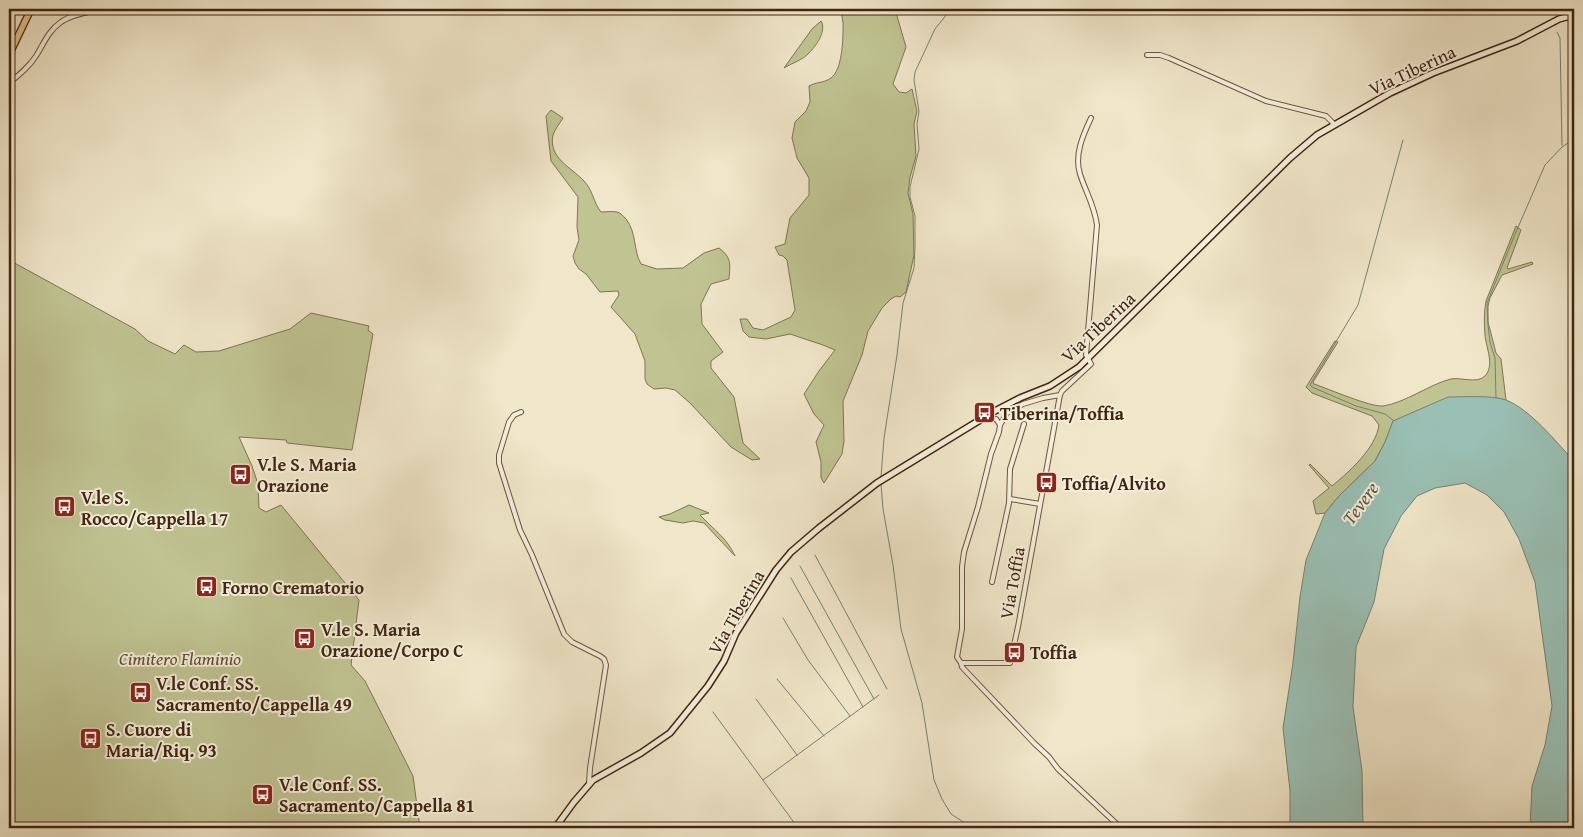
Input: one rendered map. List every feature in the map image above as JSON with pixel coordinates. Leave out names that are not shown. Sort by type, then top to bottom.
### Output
[{"type":"main road","points":[[9,55],[30,10]]},
{"type":"main road","name":"Via Tiberina","points":[[555,828],[589,783],[641,753],[670,733],[708,686],[724,661],[736,633],[776,570],[791,552],[819,528],[877,482],[993,412],[1020,398],[1050,386],[1079,367],[1295,154],[1317,135],[1390,93],[1433,72],[1517,41],[1559,18],[1574,15]]},
{"type":"street","points":[[9,83],[30,64],[49,33],[60,22],[102,9]]},
{"type":"street","points":[[1147,55],[1160,55],[1169,58],[1266,101],[1326,116],[1334,124]]},
{"type":"street","points":[[1091,118],[1083,135],[1078,164],[1080,174],[1091,199],[1097,225],[1086,355],[1091,363],[1060,395],[1023,404],[1006,414],[1000,425],[963,559],[962,629],[957,657],[962,666],[1049,757],[1058,769],[1121,828]]},
{"type":"street","name":"Via Toffia","points":[[961,663],[1010,663],[1060,395]]},
{"type":"street","points":[[521,412],[514,415],[509,422],[499,458],[517,522],[564,634],[572,642],[600,656],[604,659],[606,665],[589,783]]},
{"type":"street","points":[[993,412],[1000,425]]},
{"type":"street","points":[[982,419],[996,419]]},
{"type":"street","points":[[992,582],[1010,499],[1010,469],[1024,424]]},
{"type":"street","points":[[1010,499],[1040,504]]},
{"type":"green space","points":[[841,9],[895,9],[906,47],[893,84],[899,92],[906,93],[912,89],[917,111],[914,124],[916,156],[908,193],[913,214],[914,255],[906,292],[900,297],[896,296],[891,299],[882,308],[868,331],[862,355],[843,401],[844,441],[842,454],[824,483],[821,478],[821,462],[816,442],[824,425],[814,414],[804,394],[835,350],[790,334],[766,339],[749,337],[743,331],[740,319],[747,319],[753,328],[763,330],[791,317],[795,310],[787,260],[779,255],[775,247],[785,244],[790,218],[809,195],[809,178],[797,158],[792,138],[795,122],[806,111],[810,102],[809,86],[826,81],[838,69],[843,41]]},
{"type":"green space","points":[[821,21],[822,34],[815,46],[804,58],[784,68],[812,29]]},
{"type":"green space","points":[[551,110],[563,118],[553,135],[552,143],[557,156],[587,185],[601,212],[617,212],[626,219],[632,230],[641,264],[657,269],[683,268],[704,253],[719,248],[728,258],[730,265],[729,279],[711,284],[701,304],[702,324],[723,352],[711,361],[711,368],[734,397],[743,443],[760,459],[752,460],[731,447],[690,403],[675,390],[666,388],[654,389],[647,384],[645,379],[645,361],[635,334],[611,307],[619,295],[618,291],[600,292],[575,263],[573,256],[579,240],[577,227],[578,197],[551,161],[546,116]]},
{"type":"green space","points":[[1516,226],[1521,230],[1507,268],[1532,262],[1533,264],[1502,275],[1488,306],[1488,322],[1496,353],[1501,359],[1506,400],[1496,398],[1393,421],[1375,461],[1339,496],[1325,513],[1316,514],[1313,501],[1329,488],[1309,465],[1332,486],[1361,459],[1373,442],[1379,425],[1372,416],[1312,393],[1306,387],[1335,341],[1338,342],[1313,382],[1314,384],[1369,404],[1383,406],[1391,404],[1451,379],[1478,380],[1482,378],[1488,372],[1490,362],[1485,331],[1486,301]]},
{"type":"green space","name":"Cimitero Flaminio","points":[[9,260],[135,329],[148,341],[175,354],[184,345],[196,352],[219,351],[290,329],[311,313],[369,326],[368,330],[373,334],[352,450],[287,443],[286,440],[239,437],[258,484],[259,508],[266,512],[281,505],[359,600],[351,665],[365,681],[413,776],[420,828],[9,828]]},
{"type":"green space","points":[[689,505],[709,513],[700,515],[724,539],[735,556],[704,523],[693,521],[683,523],[659,517]]},
{"type":"water","name":"Tevere","points":[[1448,397],[1493,397],[1506,400],[1533,418],[1574,461],[1574,828],[1530,827],[1532,786],[1545,745],[1552,706],[1535,582],[1519,539],[1504,512],[1487,495],[1465,483],[1435,488],[1417,496],[1401,516],[1384,549],[1374,602],[1356,647],[1353,707],[1362,771],[1363,828],[1290,828],[1290,791],[1283,728],[1306,560],[1325,513],[1339,496],[1375,461],[1393,421]]},
{"type":"waterway","points":[[881,477],[884,438],[903,303],[914,268],[915,216],[910,197],[910,187],[919,149],[917,124],[919,111],[914,80],[915,72],[935,29],[951,9]]},
{"type":"waterway","points":[[1557,32],[1560,38],[1562,145]]},
{"type":"waterway","points":[[1496,398],[1495,358],[1490,342],[1487,303],[1545,165],[1562,147],[1574,139]]},
{"type":"waterway","points":[[1394,421],[1385,414],[1356,406],[1310,385],[1358,305],[1403,140]]},
{"type":"waterway","points":[[881,484],[901,629],[922,703],[934,780],[951,814],[977,828]]},
{"type":"waterway","points":[[815,555],[887,689]]},
{"type":"waterway","points":[[800,566],[874,699]]},
{"type":"waterway","points":[[791,578],[863,707]]},
{"type":"waterway","points":[[783,618],[808,660],[850,716]]},
{"type":"waterway","points":[[777,679],[824,736]]},
{"type":"waterway","points":[[763,780],[879,695]]},
{"type":"waterway","points":[[756,699],[797,755]]},
{"type":"waterway","points":[[713,712],[798,828]]},
{"type":"place","name":"Tiberina/Toffia","points":[[984,413]]},
{"type":"place","name":"V.le S. Maria Orazione","points":[[241,474]]},
{"type":"place","name":"Toffia/Alvito","points":[[1046,483]]},
{"type":"place","name":"V.le S. Rocco/Cappella 17","points":[[65,507]]},
{"type":"place","name":"Forno Crematorio","points":[[206,587]]},
{"type":"place","name":"V.le S. Maria Orazione/Corpo C","points":[[305,639]]},
{"type":"place","name":"Toffia","points":[[1014,652]]},
{"type":"place","name":"V.le Conf. SS. Sacramento/Cappella 49","points":[[140,693]]},
{"type":"place","name":"S. Cuore di Maria/Riq. 93","points":[[90,739]]},
{"type":"place","name":"V.le Conf. SS. Sacramento/Cappella 81","points":[[263,794]]}]
